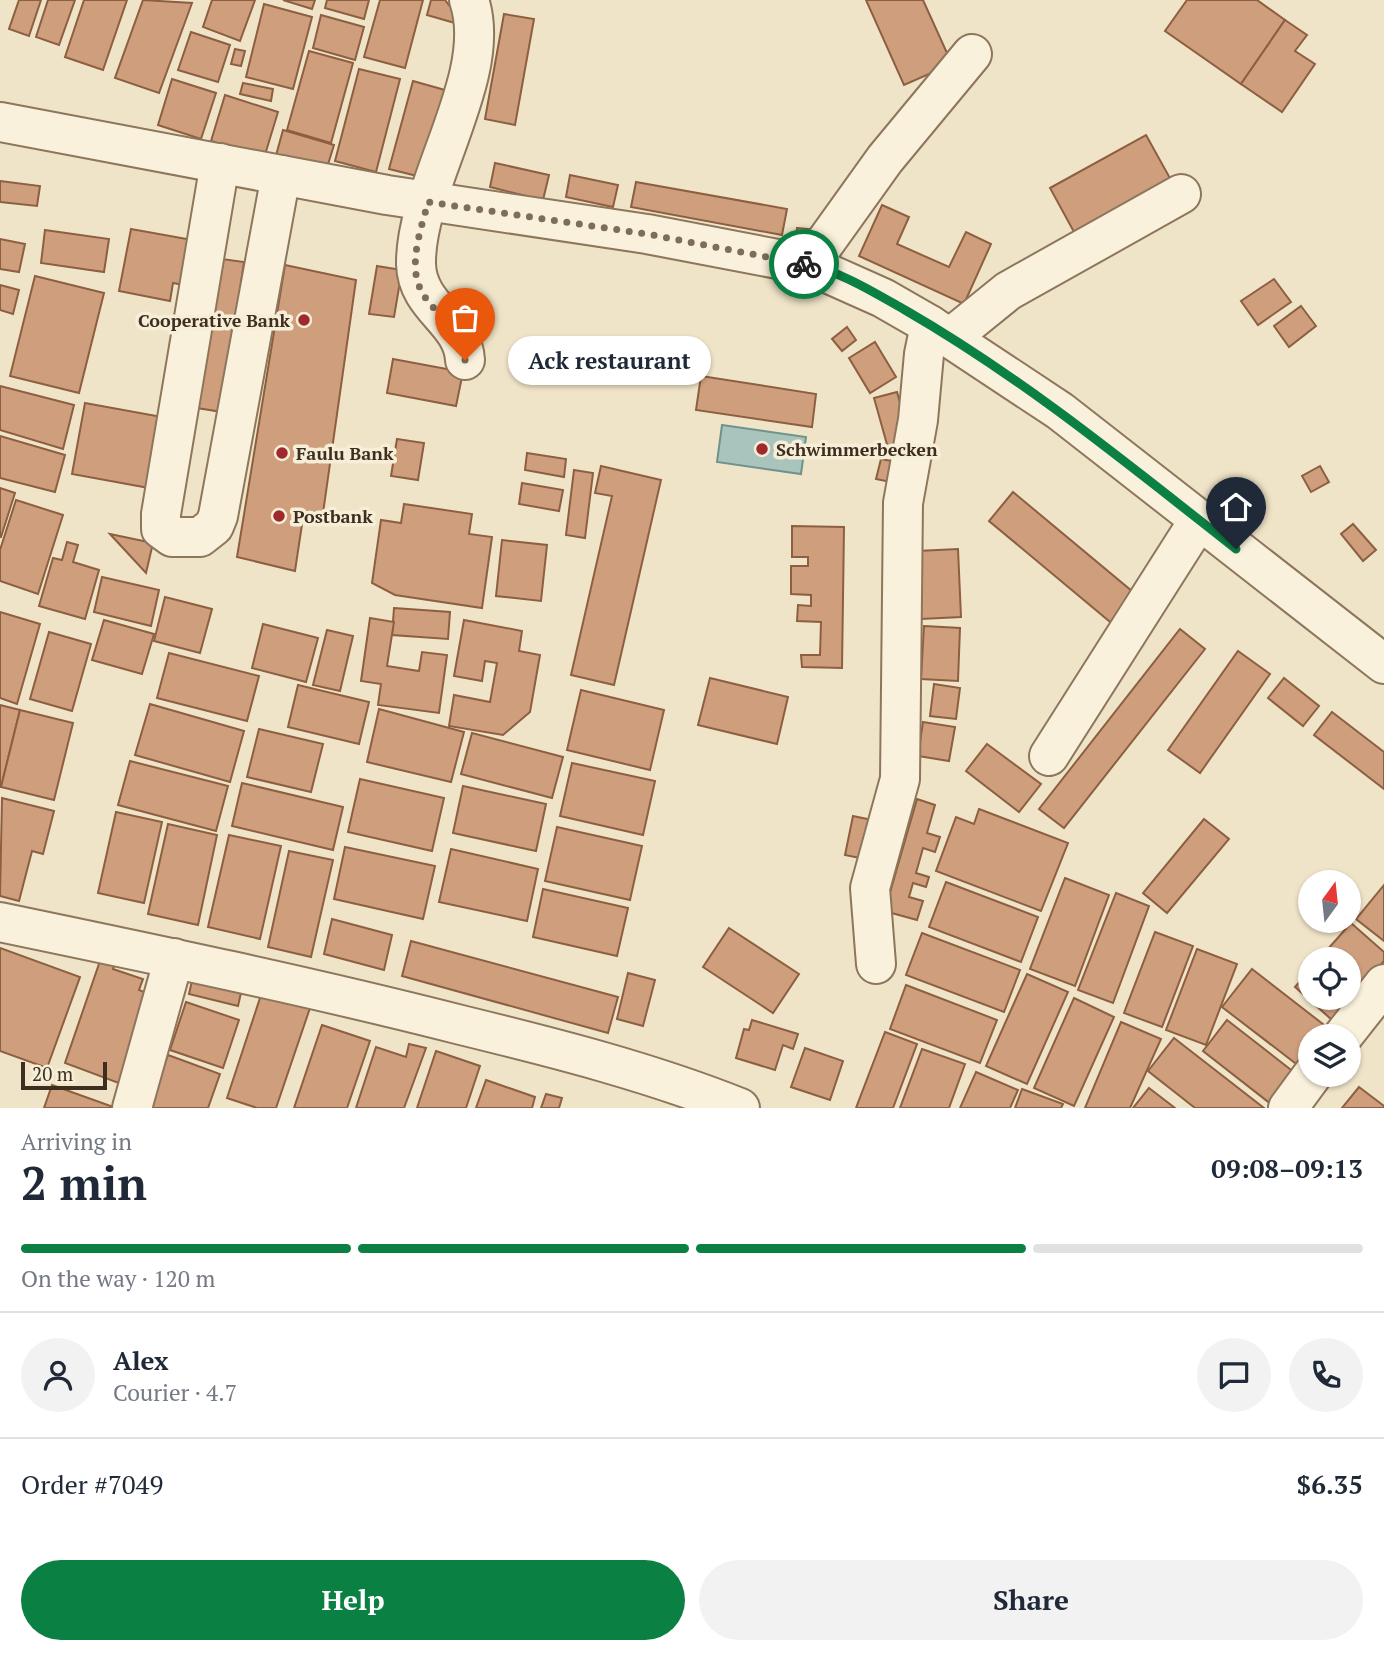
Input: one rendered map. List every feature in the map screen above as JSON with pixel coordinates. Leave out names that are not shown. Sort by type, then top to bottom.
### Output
[{"type":"street","points":[[465,360],[460,335],[436,311],[418,283],[416,263],[428,202],[461,103],[472,52],[475,17],[469,0]]},
{"type":"street","points":[[809,265],[885,159],[972,54]]},
{"type":"street","points":[[0,122],[428,202],[647,234],[809,265],[883,298],[940,331],[1060,411],[1384,664]]},
{"type":"street","points":[[220,163],[161,514],[161,529],[172,537],[200,537],[214,526],[218,516],[281,175]]},
{"type":"street","points":[[876,964],[870,888],[900,779],[903,503],[918,420],[923,354],[940,331],[1181,194]]},
{"type":"street","points":[[1049,756],[1199,520]]},
{"type":"street","points":[[0,922],[309,987],[533,1043],[684,1086],[740,1108]]},
{"type":"street","points":[[132,1108],[174,958]]},
{"type":"street","points":[[1352,1024],[1384,984]]},
{"type":"street","points":[[1288,1108],[1303,1087]]},
{"type":"water","name":"Schwimmerbecken","points":[[722,425],[806,437],[801,474],[717,462]]},
{"type":"building","points":[[19,0],[41,0],[29,36],[9,29]]},
{"type":"building","points":[[48,0],[75,0],[59,45],[36,37]]},
{"type":"building","points":[[84,0],[127,0],[103,70],[65,57]]},
{"type":"building","points":[[143,0],[192,3],[159,93],[115,78]]},
{"type":"building","points":[[212,0],[255,0],[240,41],[203,27]]},
{"type":"building","points":[[283,0],[315,0],[312,9]]},
{"type":"building","points":[[327,0],[369,0],[364,19],[325,8]]},
{"type":"building","points":[[380,0],[423,0],[405,68],[364,57]]},
{"type":"building","points":[[431,0],[445,0],[465,26],[427,15]]},
{"type":"building","points":[[866,0],[923,0],[952,64],[904,85]]},
{"type":"building","points":[[1187,0],[1257,0],[1285,20],[1241,84],[1165,31]]},
{"type":"building","points":[[264,4],[312,17],[293,89],[246,77]]},
{"type":"building","points":[[504,14],[534,19],[515,125],[485,119]]},
{"type":"building","points":[[321,15],[364,27],[355,60],[313,48]]},
{"type":"building","points":[[1285,20],[1307,35],[1295,51],[1315,64],[1282,112],[1241,84]]},
{"type":"building","points":[[191,32],[230,45],[218,82],[178,70]]},
{"type":"building","points":[[235,49],[245,51],[241,66],[231,64]]},
{"type":"building","points":[[309,51],[353,63],[331,143],[287,130]]},
{"type":"building","points":[[359,69],[400,79],[376,172],[335,161]]},
{"type":"building","points":[[172,79],[216,93],[201,139],[158,125]]},
{"type":"building","points":[[413,81],[452,92],[429,179],[389,169]]},
{"type":"building","points":[[243,83],[273,89],[271,101],[240,94]]},
{"type":"building","points":[[225,95],[278,112],[264,158],[211,141]]},
{"type":"building","points":[[283,130],[334,145],[325,174],[275,159]]},
{"type":"building","points":[[1146,135],[1171,180],[1074,232],[1050,188]]},
{"type":"building","points":[[495,163],[549,175],[543,200],[490,187]]},
{"type":"building","points":[[570,175],[618,185],[613,207],[566,197]]},
{"type":"building","points":[[0,181],[40,186],[37,206],[0,202]]},
{"type":"building","points":[[636,182],[787,209],[782,235],[631,207]]},
{"type":"building","points":[[882,205],[909,217],[897,244],[949,267],[966,232],[991,244],[964,304],[859,256]]},
{"type":"building","points":[[797,228],[818,230],[816,246],[795,243]]},
{"type":"building","points":[[131,229],[198,241],[189,286],[173,283],[170,301],[119,291]]},
{"type":"building","points":[[45,230],[109,239],[104,272],[41,263]]},
{"type":"building","points":[[0,239],[25,244],[19,272],[0,269]]},
{"type":"building","points":[[200,256],[244,262],[222,412],[178,405]]},
{"type":"building","points":[[285,265],[356,280],[323,513],[304,511],[295,571],[237,557]]},
{"type":"building","points":[[377,266],[402,270],[394,317],[369,314]]},
{"type":"building","points":[[35,276],[104,293],[79,393],[10,376]]},
{"type":"building","points":[[1274,279],[1291,302],[1258,325],[1241,301]]},
{"type":"building","points":[[0,285],[19,290],[13,314],[0,310]]},
{"type":"building","points":[[1301,306],[1316,326],[1289,347],[1274,326]]},
{"type":"building","points":[[847,327],[856,340],[842,351],[832,339]]},
{"type":"building","points":[[875,342],[896,377],[870,393],[849,358]]},
{"type":"building","points":[[393,359],[463,372],[456,406],[387,393]]},
{"type":"building","points":[[701,376],[816,394],[812,427],[696,410]]},
{"type":"building","points":[[0,386],[74,405],[63,449],[0,430]]},
{"type":"building","points":[[897,392],[911,441],[888,448],[874,398]]},
{"type":"building","points":[[85,403],[173,419],[160,490],[72,474]]},
{"type":"building","points":[[0,436],[65,455],[55,492],[0,478]]},
{"type":"building","points":[[397,439],[424,443],[418,480],[391,476]]},
{"type":"building","points":[[527,453],[566,459],[564,477],[525,470]]},
{"type":"building","points":[[881,459],[901,463],[896,483],[876,479]]},
{"type":"building","points":[[601,466],[661,480],[614,685],[571,675],[612,496],[595,493]]},
{"type":"building","points":[[1320,466],[1329,482],[1311,492],[1302,476]]},
{"type":"building","points":[[574,470],[593,473],[585,538],[566,535]]},
{"type":"building","points":[[522,483],[563,490],[559,511],[519,504]]},
{"type":"building","points":[[0,488],[15,493],[1,537],[0,537]]},
{"type":"building","points":[[1013,492],[1145,602],[1121,631],[989,521]]},
{"type":"building","points":[[16,500],[63,515],[38,594],[0,581],[0,550]]},
{"type":"building","points":[[404,504],[472,514],[469,534],[492,537],[482,608],[395,595],[372,583],[381,520],[401,523]]},
{"type":"building","points":[[1353,524],[1376,550],[1363,561],[1341,534]]},
{"type":"building","points":[[792,526],[844,527],[842,668],[802,667],[801,655],[820,655],[821,622],[797,621],[798,605],[811,606],[811,595],[791,594],[791,566],[808,566],[808,557],[792,557]]},
{"type":"building","points":[[110,534],[153,543],[146,573]]},
{"type":"building","points":[[502,540],[547,545],[541,601],[496,596]]},
{"type":"building","points":[[67,542],[78,545],[73,562],[99,570],[85,619],[39,606],[53,558],[62,560]]},
{"type":"building","points":[[958,549],[961,617],[921,619],[917,551]]},
{"type":"building","points":[[102,577],[159,590],[151,626],[94,612]]},
{"type":"building","points":[[165,597],[212,609],[200,653],[154,641]]},
{"type":"building","points":[[394,608],[450,612],[448,639],[392,635]]},
{"type":"building","points":[[0,612],[40,624],[17,704],[0,698]]},
{"type":"building","points":[[370,618],[394,622],[387,666],[419,671],[422,652],[447,655],[439,713],[378,705],[381,684],[361,681]]},
{"type":"building","points":[[104,620],[154,634],[142,674],[92,660]]},
{"type":"building","points":[[464,620],[522,631],[519,651],[540,655],[530,712],[503,735],[449,726],[454,695],[490,702],[497,663],[485,661],[482,681],[454,676]]},
{"type":"building","points":[[263,624],[318,638],[306,682],[252,668]]},
{"type":"building","points":[[924,626],[960,628],[958,681],[921,679]]},
{"type":"building","points":[[1180,629],[1205,649],[1064,828],[1039,809]]},
{"type":"building","points":[[327,630],[353,636],[340,691],[313,685]]},
{"type":"building","points":[[49,632],[91,644],[72,711],[30,699]]},
{"type":"building","points":[[1238,651],[1270,674],[1200,773],[1168,750]]},
{"type":"building","points":[[169,653],[259,676],[247,721],[157,698]]},
{"type":"building","points":[[710,678],[788,697],[777,744],[698,725]]},
{"type":"building","points":[[1284,678],[1319,706],[1303,726],[1268,698]]},
{"type":"building","points":[[934,684],[960,688],[956,719],[930,716]]},
{"type":"building","points":[[298,685],[369,702],[359,744],[288,727]]},
{"type":"building","points":[[581,690],[664,710],[650,770],[567,750]]},
{"type":"building","points":[[150,704],[244,731],[230,782],[135,755]]},
{"type":"building","points":[[0,705],[20,710],[1,787],[0,787]]},
{"type":"building","points":[[379,709],[464,732],[451,782],[367,762]]},
{"type":"building","points":[[20,710],[73,723],[54,800],[1,787]]},
{"type":"building","points":[[1332,712],[1384,752],[1384,789],[1314,735]]},
{"type":"building","points":[[923,722],[955,727],[949,761],[918,756]]},
{"type":"building","points":[[259,729],[323,744],[311,792],[247,777]]},
{"type":"building","points":[[472,733],[563,757],[552,798],[461,774]]},
{"type":"building","points":[[987,744],[1041,784],[1019,812],[966,771]]},
{"type":"building","points":[[130,761],[228,786],[216,831],[118,805]]},
{"type":"building","points":[[572,763],[655,781],[643,835],[560,816]]},
{"type":"building","points":[[360,779],[444,798],[432,851],[348,832]]},
{"type":"building","points":[[242,783],[343,807],[333,850],[232,826]]},
{"type":"building","points":[[463,786],[546,804],[536,851],[453,833]]},
{"type":"building","points":[[2,798],[54,811],[43,854],[32,851],[19,901],[0,896]]},
{"type":"building","points":[[917,799],[935,805],[927,833],[940,837],[935,852],[923,848],[916,873],[929,877],[926,887],[913,883],[909,897],[923,901],[917,920],[888,912],[891,904],[887,903]]},
{"type":"building","points":[[979,809],[1068,843],[1041,911],[936,871],[956,817],[974,824]]},
{"type":"building","points":[[116,812],[162,822],[144,903],[98,893]]},
{"type":"building","points":[[853,816],[877,821],[870,860],[845,855]]},
{"type":"building","points":[[1204,819],[1229,839],[1167,913],[1143,893]]},
{"type":"building","points":[[168,824],[217,835],[198,925],[148,914]]},
{"type":"building","points":[[557,827],[642,846],[630,900],[545,881]]},
{"type":"building","points":[[229,835],[281,846],[260,939],[208,927]]},
{"type":"building","points":[[345,847],[435,866],[423,919],[334,899]]},
{"type":"building","points":[[451,849],[538,869],[527,921],[439,902]]},
{"type":"building","points":[[289,851],[333,860],[311,957],[268,947]]},
{"type":"building","points":[[1065,878],[1109,895],[1075,986],[1030,969]]},
{"type":"building","points":[[946,882],[1038,917],[1021,962],[929,927]]},
{"type":"building","points":[[1384,885],[1384,941],[1362,924],[1362,912]]},
{"type":"building","points":[[543,889],[628,908],[617,956],[533,937]]},
{"type":"building","points":[[1116,893],[1149,906],[1113,1003],[1078,990]]},
{"type":"building","points":[[332,919],[392,935],[384,970],[324,954]]},
{"type":"building","points":[[729,928],[799,974],[773,1013],[703,967]]},
{"type":"building","points":[[1155,932],[1193,946],[1162,1027],[1124,1013]]},
{"type":"building","points":[[922,933],[1020,970],[1004,1012],[906,975]]},
{"type":"building","points":[[1342,933],[1362,933],[1384,952],[1384,961],[1361,987],[1361,947],[1330,947]]},
{"type":"building","points":[[411,941],[618,997],[608,1033],[402,976]]},
{"type":"building","points":[[0,948],[80,977],[47,1068],[0,1051]]},
{"type":"building","points":[[1197,949],[1237,964],[1206,1045],[1166,1030]]},
{"type":"building","points":[[101,958],[115,963],[113,969],[143,979],[139,990],[154,996],[124,1085],[65,1063]]},
{"type":"building","points":[[1252,969],[1298,1005],[1298,1010],[1305,1010],[1323,1024],[1298,1024],[1298,1065],[1222,1007]]},
{"type":"building","points":[[194,972],[243,984],[238,1006],[189,994]]},
{"type":"building","points":[[628,973],[655,980],[643,1026],[617,1019]]},
{"type":"building","points":[[1027,974],[1068,992],[1027,1084],[986,1066]]},
{"type":"building","points":[[906,985],[997,1020],[980,1063],[890,1029]]},
{"type":"building","points":[[262,992],[310,1008],[276,1108],[257,1108],[227,1098]]},
{"type":"building","points":[[1074,998],[1114,1017],[1074,1106],[1034,1088]]},
{"type":"building","points":[[186,1002],[239,1020],[223,1068],[170,1050]]},
{"type":"building","points":[[1321,1010],[1341,1010],[1332,1020]]},
{"type":"building","points":[[752,1020],[798,1034],[793,1049],[783,1045],[775,1070],[736,1058],[744,1029],[749,1030]]},
{"type":"building","points":[[1227,1020],[1298,1075],[1298,1086],[1276,1108],[1203,1051]]},
{"type":"building","points":[[1121,1022],[1161,1039],[1130,1108],[1085,1108]]},
{"type":"building","points":[[322,1025],[370,1041],[347,1108],[294,1108]]},
{"type":"building","points":[[885,1032],[917,1044],[893,1108],[856,1108]]},
{"type":"building","points":[[1174,1038],[1264,1108],[1195,1108],[1148,1071]]},
{"type":"building","points":[[409,1044],[426,1048],[404,1108],[356,1108],[376,1047],[406,1057]]},
{"type":"building","points":[[805,1048],[843,1061],[830,1100],[791,1087]]},
{"type":"building","points":[[922,1049],[965,1064],[949,1108],[900,1108]]},
{"type":"building","points":[[436,1051],[480,1066],[466,1108],[417,1108]]},
{"type":"building","points":[[168,1055],[220,1074],[208,1108],[149,1108]]},
{"type":"building","points":[[976,1072],[1018,1090],[1010,1108],[960,1108]]},
{"type":"building","points":[[486,1080],[535,1097],[532,1108],[476,1108]]},
{"type":"building","points":[[52,1085],[116,1108],[44,1108]]},
{"type":"building","points":[[1359,1087],[1384,1106],[1384,1108],[1342,1108]]},
{"type":"building","points":[[1149,1088],[1175,1108],[1133,1108]]},
{"type":"building","points":[[1022,1089],[1063,1104],[1061,1108],[1015,1108]]},
{"type":"building","points":[[546,1094],[562,1098],[559,1108],[541,1108]]},
{"type":"way so far","points":[[465,360],[460,335],[436,311],[418,283],[416,263],[419,238],[428,202],[647,234],[804,264]]},
{"type":"place","name":"Cooperative Bank","points":[[304,320]]},
{"type":"place","name":"Ack restaurant","points":[[465,360]]},
{"type":"place","name":"Schwimmerbecken","points":[[762,449]]},
{"type":"place","name":"Faulu Bank","points":[[282,453]]},
{"type":"place","name":"Postbank","points":[[279,516]]},
{"type":"route","points":[[804,264],[883,298],[989,363],[1060,411],[1236,549]]}]
